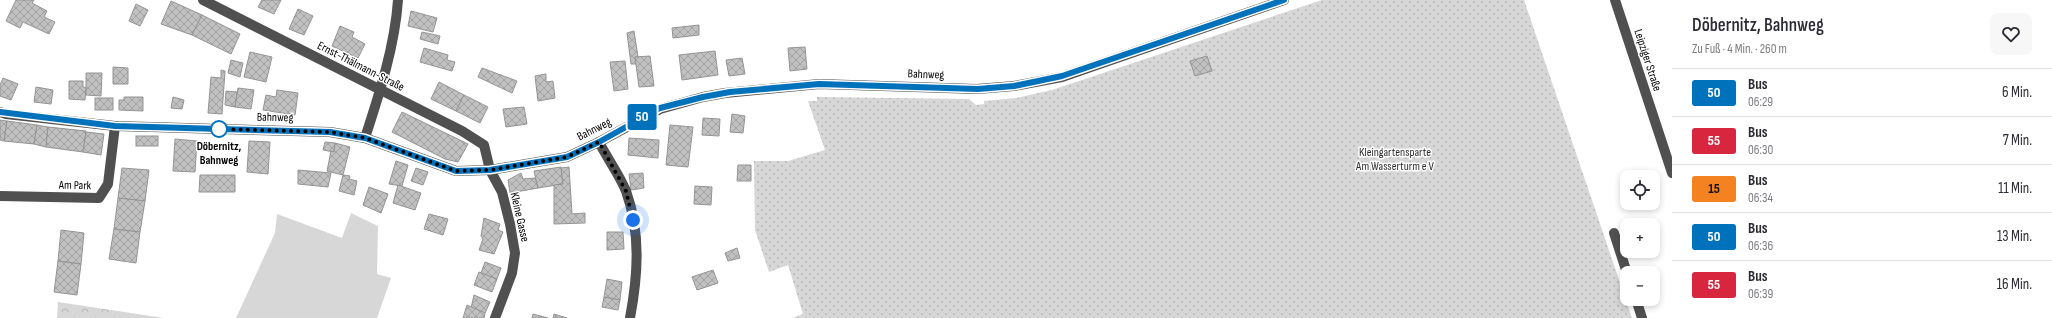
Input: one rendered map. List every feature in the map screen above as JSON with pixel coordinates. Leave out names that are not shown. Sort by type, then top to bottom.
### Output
[{"type":"street","name":"Ernst-Thälmann-Straße","points":[[202,0],[462,131],[484,145],[490,170]]},
{"type":"street","points":[[365,138],[380,91],[395,24],[398,0]]},
{"type":"street","name":"Bahnweg","points":[[0,112],[115,126],[330,132],[365,138],[456,171],[490,170],[567,157],[599,142],[660,108],[730,92],[819,84],[978,89],[1039,82],[1062,76],[1284,0]]},
{"type":"street","name":"Leipziger Straße","points":[[1615,0],[1672,173]]},
{"type":"street","name":"Am Park","points":[[0,196],[99,198],[108,184],[115,126]]},
{"type":"street","points":[[599,142],[626,191],[633,220],[638,256],[630,318]]},
{"type":"street","name":"Kleine Gasse","points":[[490,170],[502,192],[515,253],[512,273],[495,318]]},
{"type":"street","points":[[1614,233],[1625,266]]},
{"type":"street","points":[[1638,306],[1642,318]]},
{"type":"green space","name":"Kleingartensparte Am Wasserturm e V","points":[[1322,0],[1524,0],[1620,283],[1620,306],[1628,306],[1632,318],[792,318],[803,314],[788,265],[769,272],[755,230],[754,161],[788,161],[825,150],[808,101],[817,101],[817,97],[969,99],[976,105],[984,104],[984,101],[1016,98],[1052,90]]},
{"type":"green space","points":[[351,213],[378,226],[377,274],[391,278],[377,318],[236,318],[275,233],[277,214],[342,238]]},
{"type":"green space","points":[[58,302],[164,318],[57,318]]},
{"type":"building","points":[[16,0],[34,0],[32,3],[47,11],[44,17],[55,22],[49,34],[23,22],[20,28],[6,21]]},
{"type":"building","points":[[262,0],[281,0],[274,14],[258,7]]},
{"type":"building","points":[[171,1],[202,15],[192,35],[161,24]]},
{"type":"building","points":[[136,4],[148,10],[140,26],[129,21]]},
{"type":"building","points":[[298,9],[313,16],[304,35],[289,29]]},
{"type":"building","points":[[411,11],[437,18],[433,32],[408,26]]},
{"type":"building","points":[[202,15],[240,34],[231,54],[192,35]]},
{"type":"building","points":[[699,25],[699,35],[673,38],[672,28]]},
{"type":"building","points":[[340,26],[354,32],[352,37],[365,44],[358,58],[332,46]]},
{"type":"building","points":[[634,31],[638,57],[635,57],[636,64],[631,64],[627,33]]},
{"type":"building","points":[[422,32],[440,36],[438,44],[420,39]]},
{"type":"building","points":[[805,47],[807,69],[790,71],[788,48]]},
{"type":"building","points":[[424,48],[448,55],[447,60],[455,62],[452,71],[420,62]]},
{"type":"building","points":[[715,51],[718,75],[682,80],[679,55]]},
{"type":"building","points":[[250,52],[272,57],[266,82],[244,77]]},
{"type":"building","points":[[650,56],[654,86],[639,87],[635,57]]},
{"type":"building","points":[[1207,56],[1212,71],[1195,76],[1190,61]]},
{"type":"building","points":[[742,58],[745,74],[729,76],[726,60]]},
{"type":"building","points":[[231,60],[243,63],[240,77],[228,73]]},
{"type":"building","points":[[625,61],[628,89],[614,91],[610,62]]},
{"type":"building","points":[[113,67],[128,68],[128,84],[113,84]]},
{"type":"building","points":[[482,68],[517,81],[512,93],[478,77]]},
{"type":"building","points":[[221,70],[225,71],[222,114],[208,113],[211,77],[221,78]]},
{"type":"building","points":[[86,73],[102,73],[101,96],[86,95]]},
{"type":"building","points":[[546,74],[546,82],[553,81],[555,98],[538,101],[535,76]]},
{"type":"building","points":[[3,78],[18,84],[11,100],[0,96],[0,85]]},
{"type":"building","points":[[69,81],[83,81],[83,87],[86,88],[85,100],[69,99]]},
{"type":"building","points":[[439,82],[464,95],[456,111],[431,99]]},
{"type":"building","points":[[36,87],[53,90],[51,104],[34,102]]},
{"type":"building","points":[[238,88],[254,90],[251,109],[235,107]]},
{"type":"building","points":[[277,90],[298,93],[295,115],[263,110],[266,95],[276,97]]},
{"type":"building","points":[[226,91],[237,92],[235,107],[225,105]]},
{"type":"building","points":[[464,95],[488,107],[480,123],[456,111]]},
{"type":"building","points":[[124,97],[143,97],[143,111],[119,110],[119,100],[124,100]]},
{"type":"building","points":[[173,97],[184,100],[182,109],[171,108]]},
{"type":"building","points":[[95,98],[113,98],[113,110],[95,110]]},
{"type":"building","points":[[524,107],[527,124],[506,127],[503,109]]},
{"type":"building","points":[[402,112],[468,144],[458,162],[445,159],[392,132]]},
{"type":"building","points":[[732,114],[745,116],[743,133],[730,132]]},
{"type":"building","points":[[703,118],[720,119],[719,136],[702,135]]},
{"type":"building","points":[[0,120],[7,121],[4,141],[0,140]]},
{"type":"building","points":[[7,121],[37,125],[34,144],[4,141]]},
{"type":"building","points":[[37,125],[48,127],[46,147],[34,144]]},
{"type":"building","points":[[670,125],[693,127],[688,167],[666,165]]},
{"type":"building","points":[[48,127],[86,131],[83,152],[46,147]]},
{"type":"building","points":[[86,132],[104,134],[101,155],[83,152]]},
{"type":"building","points":[[136,136],[158,136],[158,146],[136,146]]},
{"type":"building","points":[[629,138],[659,140],[658,158],[628,155]]},
{"type":"building","points":[[175,139],[197,141],[195,172],[173,171]]},
{"type":"building","points":[[249,141],[270,142],[268,174],[247,172]]},
{"type":"building","points":[[325,142],[335,143],[334,152],[323,150]]},
{"type":"building","points":[[335,143],[350,147],[343,175],[327,171],[331,151],[334,152]]},
{"type":"building","points":[[396,161],[408,165],[402,186],[389,184]]},
{"type":"building","points":[[738,165],[751,165],[751,181],[737,181]]},
{"type":"building","points":[[561,167],[563,184],[538,188],[534,171]]},
{"type":"building","points":[[569,167],[572,214],[585,213],[585,223],[554,224],[554,185],[563,184],[561,168]]},
{"type":"building","points":[[122,168],[149,170],[145,201],[118,198]]},
{"type":"building","points":[[416,168],[428,172],[423,185],[411,181]]},
{"type":"building","points":[[298,170],[331,173],[328,187],[298,184]]},
{"type":"building","points":[[521,173],[523,179],[535,178],[538,188],[510,193],[508,180]]},
{"type":"building","points":[[643,173],[644,188],[631,190],[629,174]]},
{"type":"building","points":[[200,175],[235,175],[235,192],[199,192]]},
{"type":"building","points":[[343,175],[350,176],[349,179],[357,181],[354,195],[339,191]]},
{"type":"building","points":[[398,185],[421,193],[415,210],[393,203]]},
{"type":"building","points":[[695,186],[712,187],[711,205],[694,204]]},
{"type":"building","points":[[369,187],[388,194],[381,213],[363,205]]},
{"type":"building","points":[[118,198],[145,201],[140,232],[114,229]]},
{"type":"building","points":[[429,214],[448,219],[443,235],[424,229]]},
{"type":"building","points":[[484,218],[500,224],[498,230],[503,232],[494,254],[479,250],[483,239],[481,236]]},
{"type":"building","points":[[114,229],[140,232],[136,263],[109,259]]},
{"type":"building","points":[[61,230],[84,233],[81,264],[58,261]]},
{"type":"building","points":[[607,232],[623,232],[624,249],[607,250]]},
{"type":"building","points":[[737,248],[740,258],[728,261],[725,253]]},
{"type":"building","points":[[58,261],[81,264],[77,295],[54,292]]},
{"type":"building","points":[[485,262],[501,268],[497,279],[481,273]]},
{"type":"building","points":[[713,270],[718,283],[697,290],[692,277]]},
{"type":"building","points":[[479,272],[497,279],[492,292],[474,285]]},
{"type":"building","points":[[607,279],[622,282],[620,300],[604,297]]},
{"type":"building","points":[[474,295],[490,302],[485,313],[471,308]]},
{"type":"building","points":[[604,297],[620,300],[618,310],[602,307]]},
{"type":"building","points":[[467,305],[485,313],[484,318],[463,318]]},
{"type":"building","points":[[533,314],[548,318],[532,318]]},
{"type":"building","points":[[554,314],[567,318],[553,318]]},
{"type":"bus line","name":"50","points":[[0,112],[6,114],[115,126],[330,132],[365,138],[456,171],[490,170],[567,157],[599,142],[660,108],[730,92],[819,84],[978,89],[1039,82],[1062,76],[1284,0]]},
{"type":"place","name":"Döbernitz, Bahnweg","points":[[219,129]]},
{"type":"route","points":[[219,129],[330,132],[365,138],[456,171],[490,170],[567,157],[599,142],[626,191],[633,220]]}]
